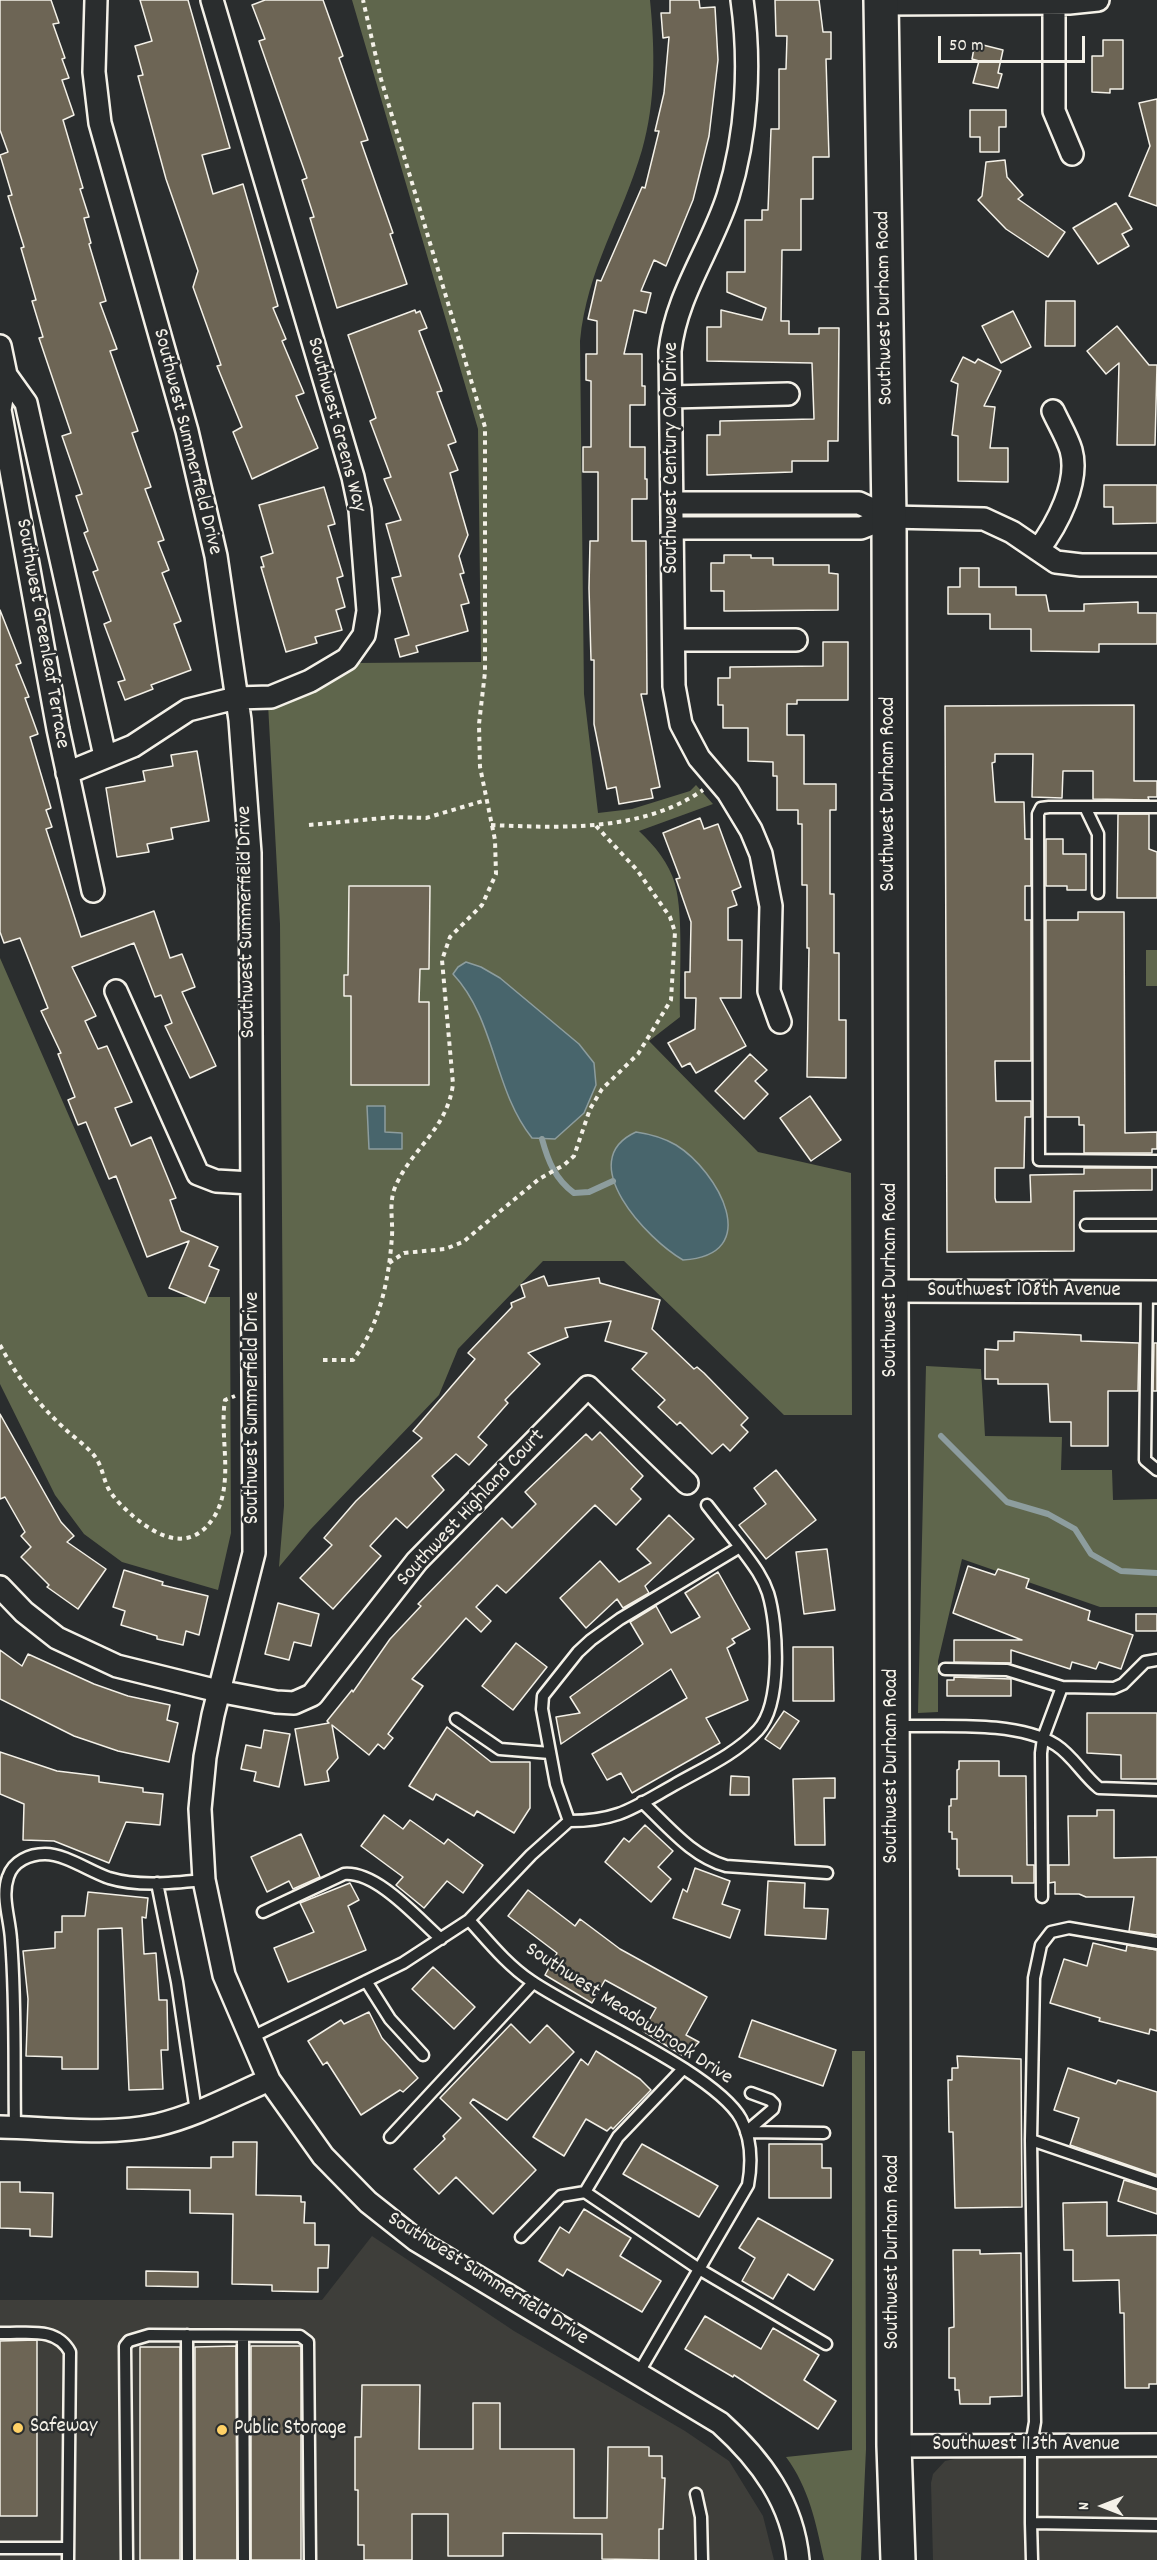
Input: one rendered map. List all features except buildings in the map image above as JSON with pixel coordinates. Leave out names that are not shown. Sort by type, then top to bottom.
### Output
[{"type":"main road","name":"Southwest Durham Road","points":[[881,2],[889,517],[894,2446],[898,2560]]},
{"type":"street","name":"Southwest Summerfield Drive","points":[[96,0],[94,72],[100,123],[201,487],[216,556],[236,698],[252,895],[251,1183],[255,1398],[254,1553],[218,1691],[201,1787],[204,1880],[224,1975],[269,2080],[323,2156],[391,2222],[454,2264],[720,2423],[745,2446],[777,2489],[790,2517],[798,2560]]},
{"type":"street","name":"Southwest Greens Way","points":[[67,773],[133,746],[188,710],[236,698],[271,697],[310,681],[347,659],[364,635],[368,611],[360,510],[353,477],[212,0]]},
{"type":"street","name":"Southwest Century Oak Drive","points":[[742,0],[746,71],[740,137],[728,196],[681,305],[672,331],[670,351],[674,686],[681,724],[699,758],[751,830],[761,854],[771,906],[770,990],[780,1022]]},
{"type":"street","points":[[881,2],[1054,3],[1098,0]]},
{"type":"street","points":[[1054,3],[1054,111],[1072,154]]},
{"type":"street","name":"Southwest Greenleaf Terrace","points":[[0,346],[6,375],[0,410],[67,773],[93,891]]},
{"type":"street","name":"Southwest Greenleaf Terrace","points":[[6,375],[26,403],[105,756]]},
{"type":"street","points":[[672,397],[788,394]]},
{"type":"street","points":[[1038,549],[1054,529],[1071,486],[1072,451],[1053,411]]},
{"type":"street","points":[[673,503],[859,503],[889,517]]},
{"type":"street","points":[[673,528],[861,528],[889,517],[984,519],[999,524],[1056,562],[1081,565],[1157,565]]},
{"type":"street","points":[[674,640],[796,640]]},
{"type":"street","points":[[116,991],[198,1174],[216,1181],[251,1183]]},
{"type":"street","name":"Southwest 108th Avenue","points":[[891,1291],[1152,1292]]},
{"type":"street","name":"Southwest Highland Court","points":[[218,1691],[276,1702],[294,1702],[312,1695],[417,1561],[588,1387],[687,1483]]},
{"type":"street","points":[[0,1587],[41,1627],[83,1652],[117,1666],[218,1691]]},
{"type":"street","points":[[8,2128],[127,2129],[156,2125],[196,2112],[269,2080]]},
{"type":"street","name":"Southwest 113th Avenue","points":[[894,2446],[1157,2445]]},
{"type":"lane","points":[[1157,807],[1049,807],[1041,808],[1038,814],[1038,1156],[1042,1161],[1157,1161]]},
{"type":"lane","points":[[1085,807],[1098,834],[1098,893]]},
{"type":"lane","points":[[1086,1225],[1157,1225]]},
{"type":"lane","points":[[1152,1292],[1151,1427],[1145,1460],[1157,1470]]},
{"type":"lane","points":[[250,2038],[366,1982],[441,1939],[469,1920],[531,1855],[569,1821],[595,1821],[616,1817],[722,1758],[759,1729],[772,1702],[775,1663],[769,1595],[762,1577],[707,1504]]},
{"type":"lane","points":[[569,1821],[556,1784],[542,1710],[543,1696],[578,1652],[620,1619],[740,1547]]},
{"type":"lane","points":[[945,1669],[1006,1670],[1062,1687],[1114,1688],[1123,1684],[1145,1662],[1157,1660]]},
{"type":"lane","points":[[1042,1897],[1043,1738],[1062,1687]]},
{"type":"lane","points":[[456,1719],[500,1749],[550,1753]]},
{"type":"lane","points":[[893,1726],[988,1729],[1043,1738],[1068,1755],[1087,1778],[1099,1788],[1157,1790]]},
{"type":"lane","points":[[642,1802],[690,1847],[710,1862],[726,1866],[827,1873]]},
{"type":"lane","points":[[8,2128],[11,1940],[5,1893],[8,1875],[26,1857],[48,1854],[110,1878],[157,1883],[204,1880]]},
{"type":"lane","points":[[263,1912],[344,1874],[358,1874],[378,1884],[441,1939]]},
{"type":"lane","points":[[157,1883],[177,1982],[196,2112]]},
{"type":"lane","name":"Southwest Meadowbrook Drive","points":[[469,1920],[501,1955],[533,1983],[683,2069],[727,2102],[740,2116],[746,2132],[752,2164],[748,2186],[638,2374]]},
{"type":"lane","points":[[1032,2560],[1031,2445],[1035,2422],[1031,2140],[1034,1978],[1041,1945],[1051,1932],[1069,1928],[1157,1943]]},
{"type":"lane","points":[[366,1982],[390,2019],[423,2055]]},
{"type":"lane","points":[[390,2137],[533,1983]]},
{"type":"lane","points":[[585,2192],[618,2137],[683,2069]]},
{"type":"lane","points":[[746,2132],[773,2109],[774,2104],[770,2100],[751,2093]]},
{"type":"lane","points":[[746,2132],[824,2133]]},
{"type":"lane","points":[[1031,2140],[1157,2183]]},
{"type":"lane","points":[[521,2237],[561,2196],[585,2192],[699,2269],[826,2344]]},
{"type":"lane","points":[[0,2333],[46,2333],[65,2342],[70,2352],[68,2554],[0,2548]]},
{"type":"lane","points":[[127,2560],[125,2346],[129,2341],[149,2335],[300,2336],[308,2342],[310,2560]]},
{"type":"lane","points":[[187,2335],[188,2560]]},
{"type":"lane","points":[[243,2336],[244,2560]]},
{"type":"lane","points":[[696,2494],[702,2517],[702,2560]]},
{"type":"lane","points":[[1031,2523],[1157,2525]]},
{"type":"path","points":[[323,1360],[353,1360],[367,1342],[378,1314],[392,1234],[391,1208],[394,1191],[403,1174],[434,1134],[450,1103],[453,1084],[442,960],[450,937],[482,905],[496,874],[491,825],[480,767],[479,724],[485,672],[485,428],[381,79],[363,0]]},
{"type":"path","points":[[491,825],[596,826],[655,812],[691,798],[717,780]]},
{"type":"path","points":[[309,825],[394,817],[426,818],[486,800]]},
{"type":"path","points":[[388,1263],[404,1253],[445,1249],[464,1242],[539,1179],[564,1165],[574,1156],[590,1109],[602,1089],[638,1054],[650,1033],[664,1017],[672,991],[675,933],[670,917],[637,870],[596,826]]},
{"type":"path","points":[[0,1345],[29,1393],[91,1451],[103,1468],[108,1488],[123,1507],[150,1530],[168,1538],[187,1538],[200,1533],[213,1518],[222,1500],[225,1400],[234,1396],[255,1398]]},
{"type":"shaded area","points":[[372,2236],[514,2331],[685,2431],[729,2461],[763,2516],[774,2560],[0,2560],[0,2300],[322,2300]]},
{"type":"shaded area","points":[[1157,2457],[1157,2560],[933,2560],[931,2483],[933,2474],[945,2461],[959,2458]]},
{"type":"green space","points":[[352,0],[650,0],[653,76],[647,132],[634,175],[597,267],[584,315],[580,341],[584,694],[598,813],[632,809],[690,791],[696,785],[713,804],[639,831],[656,849],[669,869],[678,897],[679,913],[680,1017],[649,1041],[758,1152],[851,1173],[852,1415],[784,1415],[624,1261],[543,1261],[458,1349],[439,1395],[310,1530],[279,1567],[284,1506],[280,924],[268,704],[355,663],[481,662],[478,429]]},
{"type":"green space","points":[[1146,950],[1157,950],[1157,986],[1146,986]]},
{"type":"green space","points":[[0,958],[148,1297],[230,1297],[231,1533],[218,1590],[122,1562],[84,1534],[55,1495],[0,1384]]},
{"type":"green space","points":[[926,1366],[981,1369],[985,1436],[1062,1437],[1061,1470],[1112,1470],[1113,1500],[1157,1499],[1157,1607],[1100,1607],[962,1559],[938,1661],[938,1712],[918,1713]]},
{"type":"green space","points":[[852,2051],[865,2051],[866,2449],[861,2560],[824,2560],[815,2519],[806,2493],[786,2457],[852,2450]]},
{"type":"water","points":[[466,962],[481,967],[500,978],[579,1044],[594,1063],[596,1085],[584,1113],[555,1139],[532,1138],[519,1119],[509,1098],[478,1012],[467,992],[453,974]]},
{"type":"water","points":[[367,1106],[385,1106],[385,1132],[402,1133],[402,1149],[369,1149]]},
{"type":"water","points":[[636,1132],[667,1140],[676,1145],[692,1157],[718,1191],[726,1210],[728,1228],[722,1244],[708,1255],[683,1260],[652,1236],[622,1199],[614,1180],[611,1161],[618,1145]]},
{"type":"waterway","points":[[542,1139],[553,1169],[567,1188],[574,1193],[589,1192],[613,1181]]},
{"type":"waterway","points":[[941,1436],[1007,1502],[1048,1514],[1075,1529],[1091,1554],[1121,1571],[1157,1573]]},
{"type":"place","name":"Safeway","points":[[18,2428]]},
{"type":"place","name":"Public Storage","points":[[222,2430]]}]
